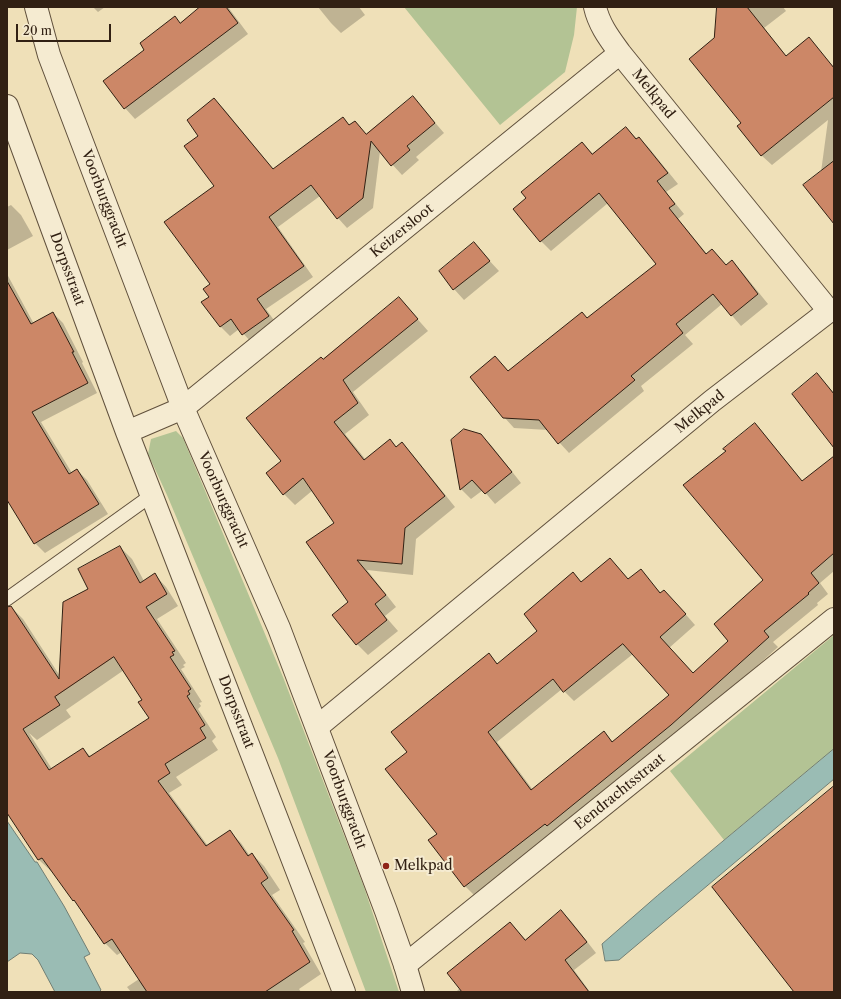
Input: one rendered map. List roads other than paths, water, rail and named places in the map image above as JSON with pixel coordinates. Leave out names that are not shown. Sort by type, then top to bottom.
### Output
[{"type":"street","name":"Voorburggracht","points":[[36,7],[49,55],[183,408],[279,628],[317,727],[414,992]]},
{"type":"street","name":"Melkpad","points":[[317,727],[712,401],[832,313],[620,53],[602,26],[597,16],[596,7]]},
{"type":"street","name":"Keizersloot","points":[[183,408],[620,53]]},
{"type":"street","name":"Dorpsstraat","points":[[7,106],[127,432],[344,992]]},
{"type":"street","points":[[127,432],[183,408]]},
{"type":"street","name":"Eendrachtsstraat","points":[[405,965],[834,619]]},
{"type":"lane","points":[[7,599],[152,496]]},
{"type":"water","points":[[834,749],[834,779],[619,960],[605,961],[602,944],[657,896]]},
{"type":"water","points":[[7,821],[35,862],[37,862],[64,906],[90,954],[84,957],[101,990],[99,992],[55,992],[38,960],[32,954],[20,953],[7,962]]},
{"type":"place","name":"Melkpad","points":[[386,866]]}]
